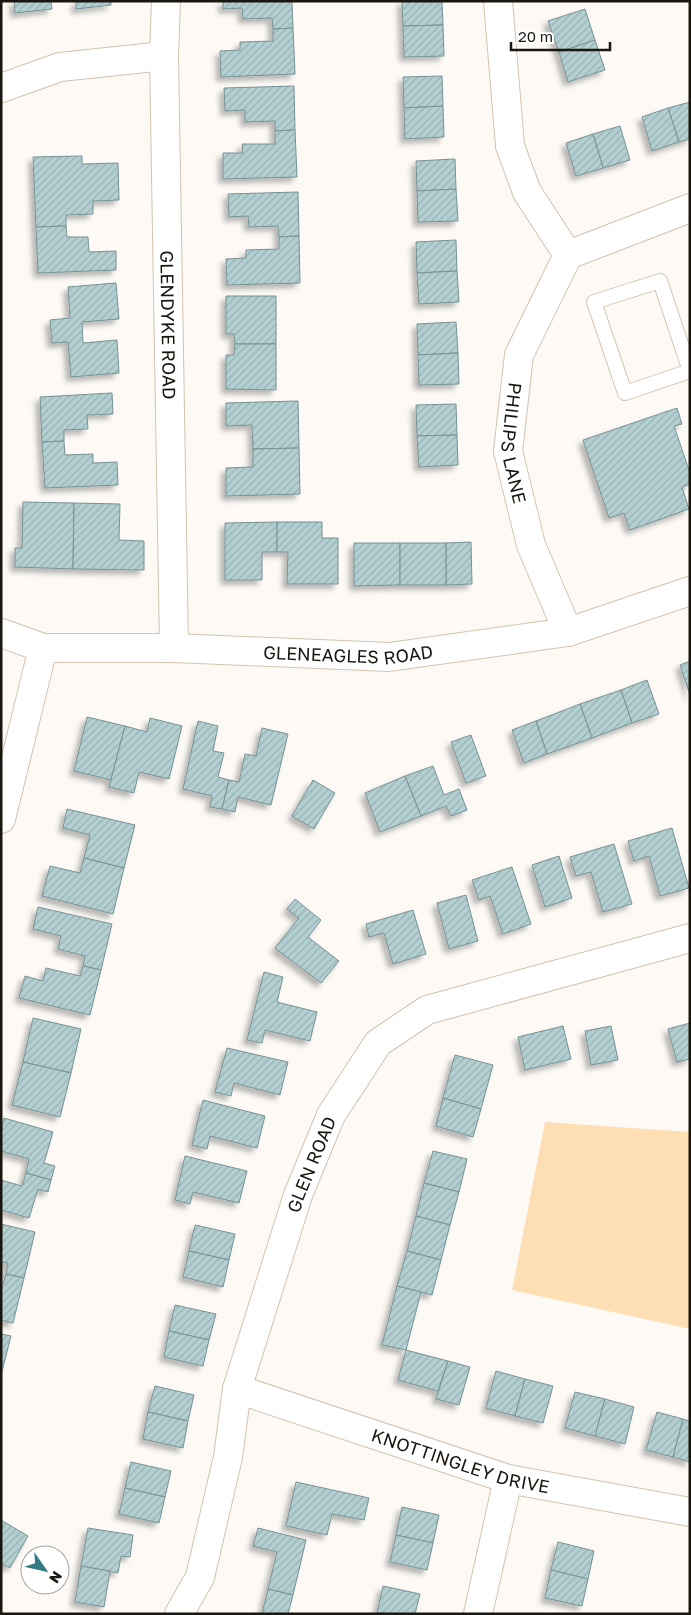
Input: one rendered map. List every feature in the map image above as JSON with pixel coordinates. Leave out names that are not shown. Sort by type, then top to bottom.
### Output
[{"type":"street","name":"GLENDYKE ROAD","points":[[166,1],[164,56],[174,648]]},
{"type":"street","points":[[498,1],[510,146],[527,192],[568,255],[690,208]]},
{"type":"street","points":[[1,88],[60,67],[164,56]]},
{"type":"street","name":"PHILIPS LANE","points":[[568,255],[519,356],[508,450],[531,545],[568,632]]},
{"type":"street","name":"GLENEAGLES ROAD","points":[[1,633],[43,648],[174,648],[389,657],[568,632],[690,591]]},
{"type":"street","points":[[1,819],[43,648]]},
{"type":"street","name":"GLEN ROAD","points":[[179,1614],[200,1577],[228,1457],[237,1389],[295,1204],[327,1124],[378,1043],[426,1010],[690,938]]},
{"type":"street","name":"KNOTTINGLEY DRIVE","points":[[237,1389],[508,1479],[690,1512]]},
{"type":"street","points":[[478,1614],[508,1479]]},
{"type":"lane","points":[[660,281],[690,371],[625,393],[594,302],[660,281]]},
{"type":"shaded area","points":[[545,1122],[690,1132],[690,1329],[512,1290]]},
{"type":"building","points":[[14,1],[51,1],[52,9],[15,13]]},
{"type":"building","points":[[76,1],[111,1],[111,5],[76,9]]},
{"type":"building","points":[[223,1],[292,1],[293,28],[273,29],[272,18],[243,19],[242,8],[223,9]]},
{"type":"building","points":[[402,1],[442,1],[443,25],[403,26]]},
{"type":"building","points":[[585,9],[595,40],[559,52],[548,21]]},
{"type":"building","points":[[443,25],[444,56],[404,57],[403,26]]},
{"type":"building","points":[[293,28],[295,74],[221,77],[220,51],[240,50],[240,42],[273,41],[273,29]]},
{"type":"building","points":[[595,40],[605,70],[568,82],[559,52]]},
{"type":"building","points":[[442,76],[443,106],[404,108],[403,77]]},
{"type":"building","points":[[294,86],[295,130],[275,131],[275,121],[245,122],[245,110],[225,111],[224,88]]},
{"type":"building","points":[[690,102],[690,139],[679,142],[668,108]]},
{"type":"building","points":[[443,106],[444,137],[405,139],[404,108]]},
{"type":"building","points":[[668,108],[679,142],[652,151],[642,117]]},
{"type":"building","points":[[620,126],[630,160],[603,168],[593,134]]},
{"type":"building","points":[[295,130],[297,177],[223,179],[223,153],[243,153],[242,144],[275,144],[275,131]]},
{"type":"building","points":[[593,134],[603,168],[576,176],[566,143]]},
{"type":"building","points":[[82,156],[82,164],[118,163],[119,200],[93,201],[93,214],[66,215],[66,226],[36,227],[33,157]]},
{"type":"building","points":[[455,159],[456,189],[417,191],[416,161]]},
{"type":"building","points":[[456,189],[458,221],[418,222],[417,191]]},
{"type":"building","points":[[298,192],[299,236],[279,237],[278,226],[249,227],[248,216],[229,217],[228,194]]},
{"type":"building","points":[[66,226],[67,237],[88,237],[89,252],[116,251],[116,270],[38,273],[36,227]]},
{"type":"building","points":[[299,236],[300,283],[227,285],[226,259],[246,258],[246,250],[279,249],[279,237]]},
{"type":"building","points":[[456,240],[457,271],[417,273],[416,242]]},
{"type":"building","points":[[457,271],[459,302],[419,304],[417,273]]},
{"type":"building","points":[[116,283],[119,319],[82,322],[83,343],[117,340],[119,373],[71,377],[68,342],[52,343],[50,320],[70,318],[68,287]]},
{"type":"building","points":[[226,296],[276,296],[276,344],[235,344],[234,334],[226,334]]},
{"type":"building","points":[[456,322],[458,353],[418,355],[417,324]]},
{"type":"building","points":[[235,344],[276,344],[276,390],[226,389],[226,355],[234,355]]},
{"type":"building","points":[[458,353],[459,384],[419,385],[418,355]]},
{"type":"building","points":[[112,393],[113,414],[87,415],[88,429],[64,430],[64,441],[42,442],[40,397]]},
{"type":"building","points":[[298,401],[299,448],[253,449],[252,425],[226,426],[226,403]]},
{"type":"building","points":[[456,404],[457,435],[417,436],[416,405]]},
{"type":"building","points":[[677,408],[682,424],[674,426],[690,473],[690,484],[682,487],[689,509],[630,530],[624,513],[609,518],[583,440]]},
{"type":"building","points":[[457,435],[458,465],[419,467],[417,436]]},
{"type":"building","points":[[64,441],[65,455],[93,454],[93,463],[117,462],[118,485],[45,488],[42,442]]},
{"type":"building","points":[[299,448],[300,494],[226,496],[226,468],[253,467],[253,449]]},
{"type":"building","points":[[23,502],[74,503],[73,569],[15,567],[15,548],[22,548]]},
{"type":"building","points":[[74,503],[120,504],[119,540],[144,541],[144,570],[73,569]]},
{"type":"building","points":[[277,522],[277,552],[262,552],[262,580],[225,580],[225,523]]},
{"type":"building","points":[[277,522],[322,522],[322,538],[338,538],[338,584],[287,584],[288,552],[277,552]]},
{"type":"building","points":[[471,542],[472,584],[446,585],[446,543]]},
{"type":"building","points":[[354,543],[400,543],[400,585],[354,586]]},
{"type":"building","points":[[400,543],[446,543],[446,585],[400,585]]},
{"type":"building","points":[[690,661],[690,695],[680,665]]},
{"type":"building","points":[[647,680],[659,714],[632,723],[621,690]]},
{"type":"building","points":[[621,690],[632,723],[592,738],[580,704]]},
{"type":"building","points":[[580,704],[592,738],[547,754],[536,721]]},
{"type":"building","points":[[87,717],[125,726],[111,780],[74,771]]},
{"type":"building","points":[[150,718],[182,726],[169,779],[139,772],[134,793],[109,787],[125,726],[147,732]]},
{"type":"building","points":[[198,721],[218,726],[213,751],[224,753],[218,777],[229,780],[222,809],[210,807],[212,796],[183,789]]},
{"type":"building","points":[[536,721],[547,754],[524,763],[512,730]]},
{"type":"building","points":[[262,728],[288,734],[271,805],[238,797],[235,812],[222,809],[229,780],[239,782],[245,754],[256,756]]},
{"type":"building","points":[[471,735],[486,776],[466,783],[451,742]]},
{"type":"building","points":[[433,766],[444,795],[459,789],[467,810],[451,816],[446,806],[421,816],[405,776]]},
{"type":"building","points":[[405,776],[421,816],[380,832],[365,793]]},
{"type":"building","points":[[313,780],[335,793],[314,829],[292,816]]},
{"type":"building","points":[[67,809],[135,825],[124,868],[84,858],[90,835],[63,828]]},
{"type":"building","points":[[672,828],[689,888],[660,896],[649,856],[634,861],[628,841]]},
{"type":"building","points":[[614,844],[632,904],[603,912],[591,872],[576,876],[570,857]]},
{"type":"building","points":[[559,856],[572,898],[545,907],[532,865]]},
{"type":"building","points":[[84,858],[124,868],[113,914],[42,896],[50,866],[80,873]]},
{"type":"building","points":[[512,867],[531,924],[503,934],[490,896],[479,900],[472,880]]},
{"type":"building","points":[[466,895],[478,941],[449,949],[437,903]]},
{"type":"building","points":[[295,899],[321,920],[308,937],[339,961],[321,983],[275,948],[299,918],[287,909]]},
{"type":"building","points":[[38,907],[112,924],[101,970],[83,966],[85,956],[58,949],[61,936],[33,929]]},
{"type":"building","points":[[413,910],[426,954],[393,964],[384,933],[369,937],[366,924]]},
{"type":"building","points":[[83,966],[101,970],[90,1015],[19,998],[25,976],[43,981],[46,968],[80,976]]},
{"type":"building","points":[[264,972],[283,977],[277,1002],[317,1012],[310,1041],[265,1030],[262,1043],[247,1040]]},
{"type":"building","points":[[33,1018],[81,1029],[71,1073],[23,1062]]},
{"type":"building","points":[[690,1023],[690,1059],[677,1062],[668,1029]]},
{"type":"building","points":[[563,1026],[571,1059],[525,1070],[518,1037]]},
{"type":"building","points":[[611,1026],[618,1060],[591,1065],[585,1031]]},
{"type":"building","points":[[227,1048],[288,1062],[280,1095],[234,1083],[231,1096],[215,1092]]},
{"type":"building","points":[[455,1055],[493,1065],[481,1109],[443,1098]]},
{"type":"building","points":[[23,1062],[71,1073],[60,1117],[12,1105]]},
{"type":"building","points":[[443,1098],[481,1109],[473,1137],[436,1126]]},
{"type":"building","points":[[203,1100],[265,1116],[257,1148],[210,1136],[207,1149],[192,1145]]},
{"type":"building","points":[[4,1118],[53,1132],[44,1163],[55,1166],[51,1180],[26,1173],[29,1159],[1,1151],[1,1130]]},
{"type":"building","points":[[433,1151],[467,1159],[459,1192],[424,1183]]},
{"type":"building","points":[[185,1156],[247,1171],[239,1203],[193,1192],[190,1204],[175,1200]]},
{"type":"building","points":[[26,1173],[51,1180],[48,1192],[38,1189],[29,1218],[1,1210],[1,1180],[22,1186]]},
{"type":"building","points":[[424,1183],[459,1192],[450,1225],[416,1216]]},
{"type":"building","points":[[416,1216],[450,1225],[441,1260],[407,1251]]},
{"type":"building","points":[[1,1224],[35,1232],[24,1278],[6,1274],[8,1263],[1,1262]]},
{"type":"building","points":[[195,1225],[235,1234],[229,1260],[189,1251]]},
{"type":"building","points":[[189,1251],[229,1260],[223,1287],[183,1277]]},
{"type":"building","points":[[407,1251],[441,1260],[432,1295],[397,1286]]},
{"type":"building","points":[[6,1274],[24,1278],[13,1323],[1,1320],[1,1284],[3,1284]]},
{"type":"building","points":[[397,1286],[421,1292],[406,1350],[382,1345]]},
{"type":"building","points":[[175,1305],[216,1314],[209,1340],[169,1331]]},
{"type":"building","points":[[169,1331],[209,1340],[203,1366],[164,1357]]},
{"type":"building","points":[[1,1334],[11,1336],[1,1375]]},
{"type":"building","points":[[406,1350],[448,1361],[438,1391],[398,1380]]},
{"type":"building","points":[[448,1361],[470,1367],[459,1405],[436,1399]]},
{"type":"building","points":[[496,1371],[525,1379],[515,1416],[486,1408]]},
{"type":"building","points":[[525,1379],[553,1386],[543,1423],[515,1416]]},
{"type":"building","points":[[155,1386],[194,1395],[188,1421],[148,1412]]},
{"type":"building","points":[[575,1392],[605,1399],[595,1436],[565,1428]]},
{"type":"building","points":[[605,1399],[634,1407],[625,1444],[595,1436]]},
{"type":"building","points":[[148,1412],[188,1421],[183,1448],[143,1439]]},
{"type":"building","points":[[657,1412],[683,1419],[673,1457],[646,1450]]},
{"type":"building","points":[[683,1419],[690,1421],[690,1462],[673,1457]]},
{"type":"building","points":[[131,1462],[171,1471],[165,1497],[125,1488]]},
{"type":"building","points":[[296,1482],[369,1498],[364,1520],[332,1514],[327,1535],[286,1526]]},
{"type":"building","points":[[125,1488],[165,1497],[159,1523],[119,1514]]},
{"type":"building","points":[[402,1507],[439,1515],[433,1543],[396,1535]]},
{"type":"building","points":[[1,1520],[28,1536],[23,1545],[20,1545],[20,1550],[10,1568],[1,1563]]},
{"type":"building","points":[[88,1528],[133,1535],[130,1557],[121,1556],[118,1573],[81,1566]]},
{"type":"building","points":[[258,1528],[306,1540],[293,1595],[268,1589],[277,1552],[253,1546]]},
{"type":"building","points":[[396,1535],[433,1543],[427,1570],[390,1562]]},
{"type":"building","points":[[558,1542],[594,1551],[588,1579],[551,1570]]},
{"type":"building","points":[[81,1566],[110,1571],[104,1607],[75,1602]]},
{"type":"building","points":[[551,1570],[588,1579],[582,1606],[545,1598]]},
{"type":"building","points":[[383,1586],[420,1594],[415,1614],[377,1613]]},
{"type":"building","points":[[268,1589],[293,1595],[288,1614],[262,1614]]}]
